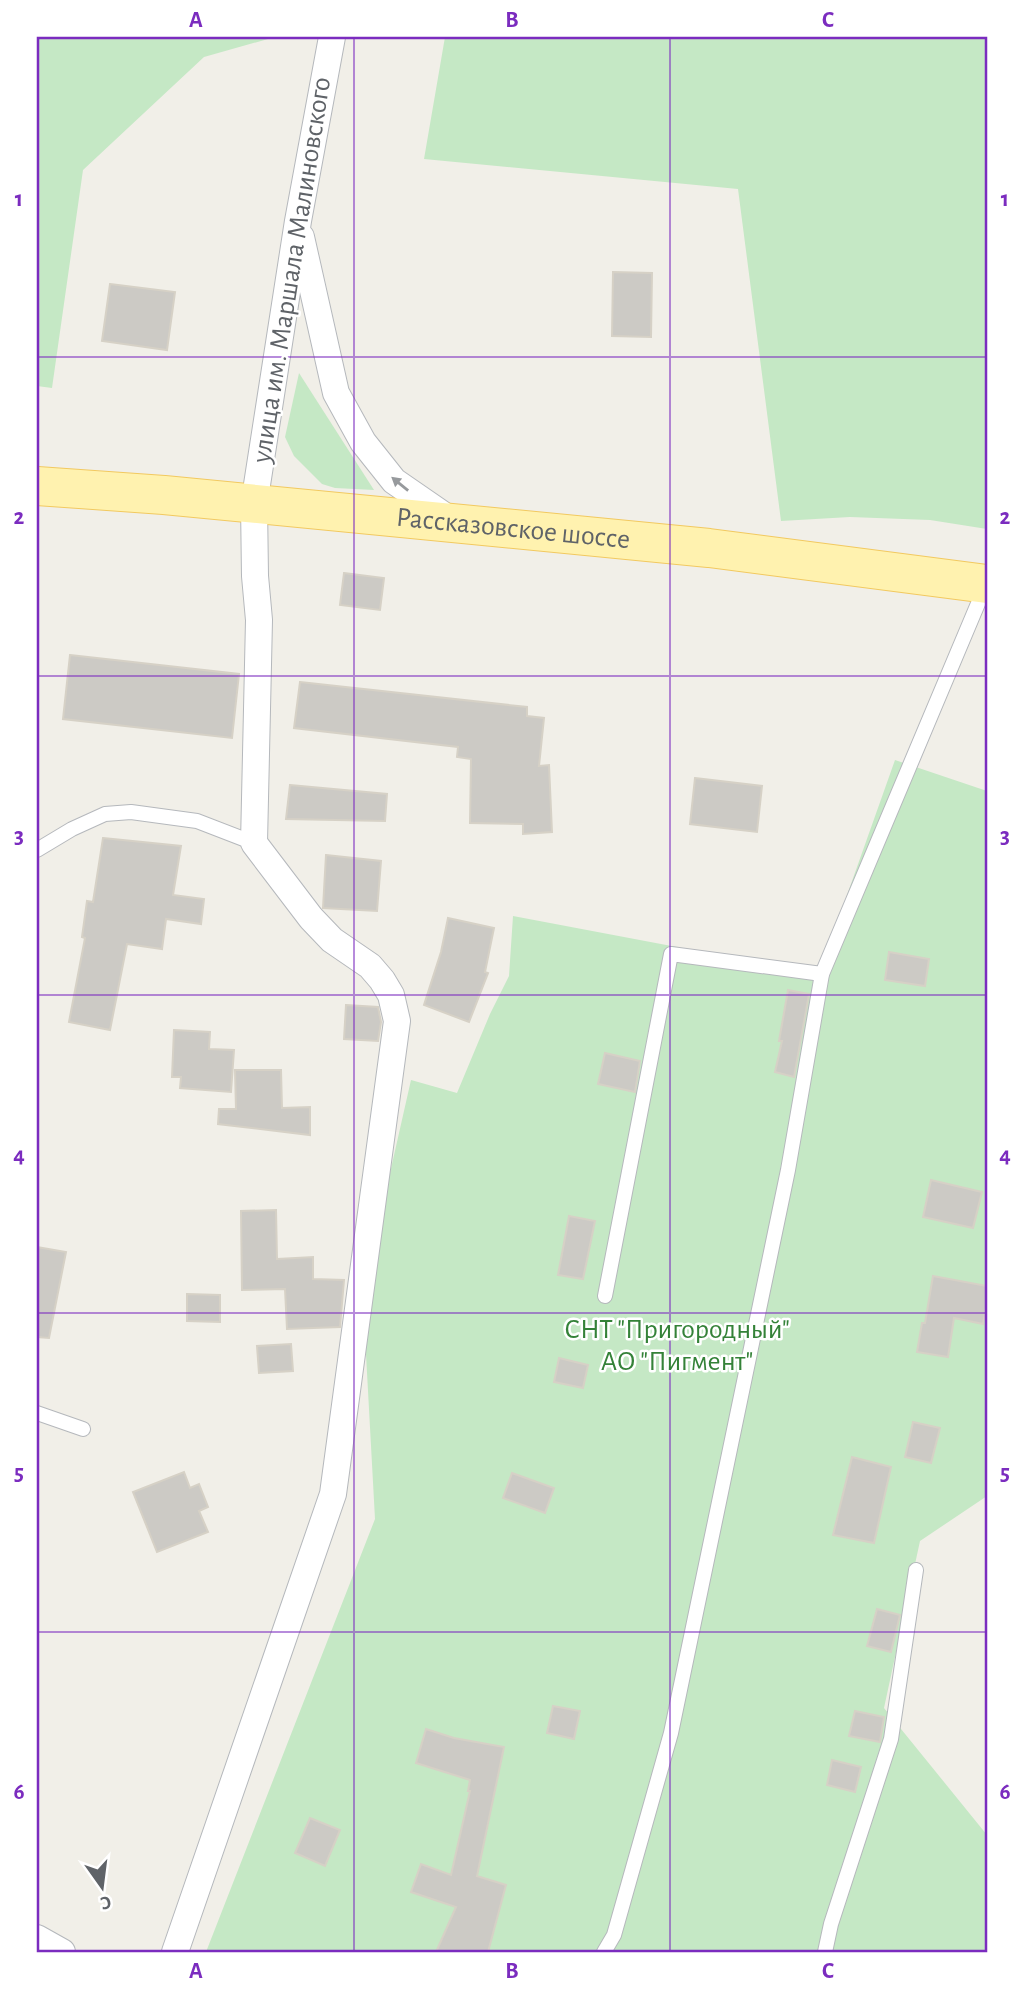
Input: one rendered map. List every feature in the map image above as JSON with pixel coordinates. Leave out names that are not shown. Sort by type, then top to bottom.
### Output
[{"type":"main road","name":"Рассказовское шоссе","points":[[37,486],[164,495],[709,548],[987,584]]},
{"type":"street","name":"улица им. Маршала Малиновского","points":[[254,843],[259,620],[255,576],[254,504],[298,221],[332,37]]},
{"type":"street","points":[[298,221],[336,393],[363,442],[394,481],[455,524]]},
{"type":"street","points":[[174,1952],[333,1494],[397,1021],[391,995],[382,980],[370,966],[332,940],[311,918],[254,843]]},
{"type":"street","points":[[37,1938],[62,1952]]},
{"type":"lane","points":[[604,1952],[614,1935],[671,1733],[788,1170],[822,974],[987,584]]},
{"type":"lane","points":[[37,850],[72,829],[105,814],[131,811],[197,821],[254,843]]},
{"type":"lane","points":[[605,1296],[671,954],[822,974]]},
{"type":"lane","points":[[37,1413],[83,1429]]},
{"type":"lane","points":[[825,1952],[831,1924],[891,1739],[916,1570]]},
{"type":"green space","points":[[37,37],[275,37],[204,57],[83,170],[52,388],[37,386]]},
{"type":"green space","points":[[445,37],[987,37],[987,529],[930,520],[850,517],[781,521],[738,189],[424,159]]},
{"type":"green space","points":[[299,373],[374,490],[335,488],[322,484],[294,456],[285,437]]},
{"type":"green space","name":"СНТ \"Пригородный\" АО \"Пигмент\"","points":[[895,760],[987,791],[987,1496],[920,1541],[884,1708],[987,1835],[987,1952],[206,1952],[375,1519],[365,1336],[378,1226],[411,1080],[457,1093],[509,976],[513,916],[819,974]]},
{"type":"building","points":[[613,272],[652,273],[651,337],[612,336]]},
{"type":"building","points":[[110,284],[175,292],[167,350],[102,341]]},
{"type":"building","points":[[344,573],[384,578],[380,610],[340,605]]},
{"type":"building","points":[[70,655],[239,674],[232,738],[63,719]]},
{"type":"building","points":[[300,682],[527,707],[527,716],[544,718],[539,766],[549,765],[552,832],[523,834],[523,824],[470,823],[471,759],[457,757],[458,747],[294,728]]},
{"type":"building","points":[[695,778],[762,786],[757,832],[690,824]]},
{"type":"building","points":[[290,785],[387,794],[385,821],[286,819]]},
{"type":"building","points":[[103,838],[181,846],[173,895],[204,899],[201,924],[166,919],[162,949],[127,944],[110,1030],[69,1022],[85,938],[82,937],[87,901],[93,902]]},
{"type":"building","points":[[326,855],[381,861],[377,911],[323,908]]},
{"type":"building","points":[[448,918],[494,928],[485,972],[488,973],[469,1022],[424,1005],[441,952]]},
{"type":"building","points":[[889,952],[929,959],[925,986],[885,980]]},
{"type":"building","points":[[788,990],[809,994],[794,1077],[775,1072]]},
{"type":"building","points":[[346,1005],[378,1007],[381,1022],[378,1041],[344,1039]]},
{"type":"building","points":[[174,1030],[210,1032],[209,1049],[234,1050],[231,1092],[180,1088],[181,1077],[172,1077]]},
{"type":"building","points":[[605,1053],[640,1061],[635,1092],[598,1084]]},
{"type":"building","points":[[235,1070],[281,1070],[282,1108],[310,1107],[310,1135],[218,1124],[219,1109],[236,1109]]},
{"type":"building","points":[[931,1180],[982,1192],[973,1228],[923,1217]]},
{"type":"building","points":[[276,1210],[277,1259],[313,1257],[313,1279],[344,1280],[340,1327],[287,1329],[285,1289],[242,1290],[241,1211]]},
{"type":"building","points":[[569,1216],[595,1221],[583,1279],[558,1275]]},
{"type":"building","points":[[37,1247],[66,1252],[49,1338],[37,1337]]},
{"type":"building","points":[[933,1276],[987,1286],[983,1324],[954,1318],[948,1357],[917,1352]]},
{"type":"building","points":[[187,1294],[220,1295],[220,1322],[187,1321]]},
{"type":"building","points":[[291,1344],[293,1371],[259,1373],[257,1346]]},
{"type":"building","points":[[559,1358],[588,1365],[583,1388],[554,1382]]},
{"type":"building","points":[[913,1422],[940,1428],[931,1463],[905,1457]]},
{"type":"building","points":[[852,1457],[891,1467],[874,1543],[833,1535]]},
{"type":"building","points":[[184,1472],[190,1488],[199,1484],[208,1507],[199,1511],[208,1532],[157,1552],[133,1492]]},
{"type":"building","points":[[512,1473],[554,1488],[545,1513],[503,1498]]},
{"type":"building","points":[[877,1609],[900,1615],[891,1652],[867,1646]]},
{"type":"building","points":[[553,1706],[580,1711],[574,1739],[547,1733]]},
{"type":"building","points":[[855,1711],[884,1717],[880,1742],[849,1736]]},
{"type":"building","points":[[426,1729],[454,1738],[504,1747],[477,1876],[506,1885],[488,1952],[436,1952],[456,1907],[411,1892],[421,1864],[451,1875],[470,1791],[470,1780],[416,1763]]},
{"type":"building","points":[[832,1760],[861,1767],[855,1792],[827,1785]]},
{"type":"building","points":[[310,1818],[340,1830],[325,1866],[295,1853]]}]
